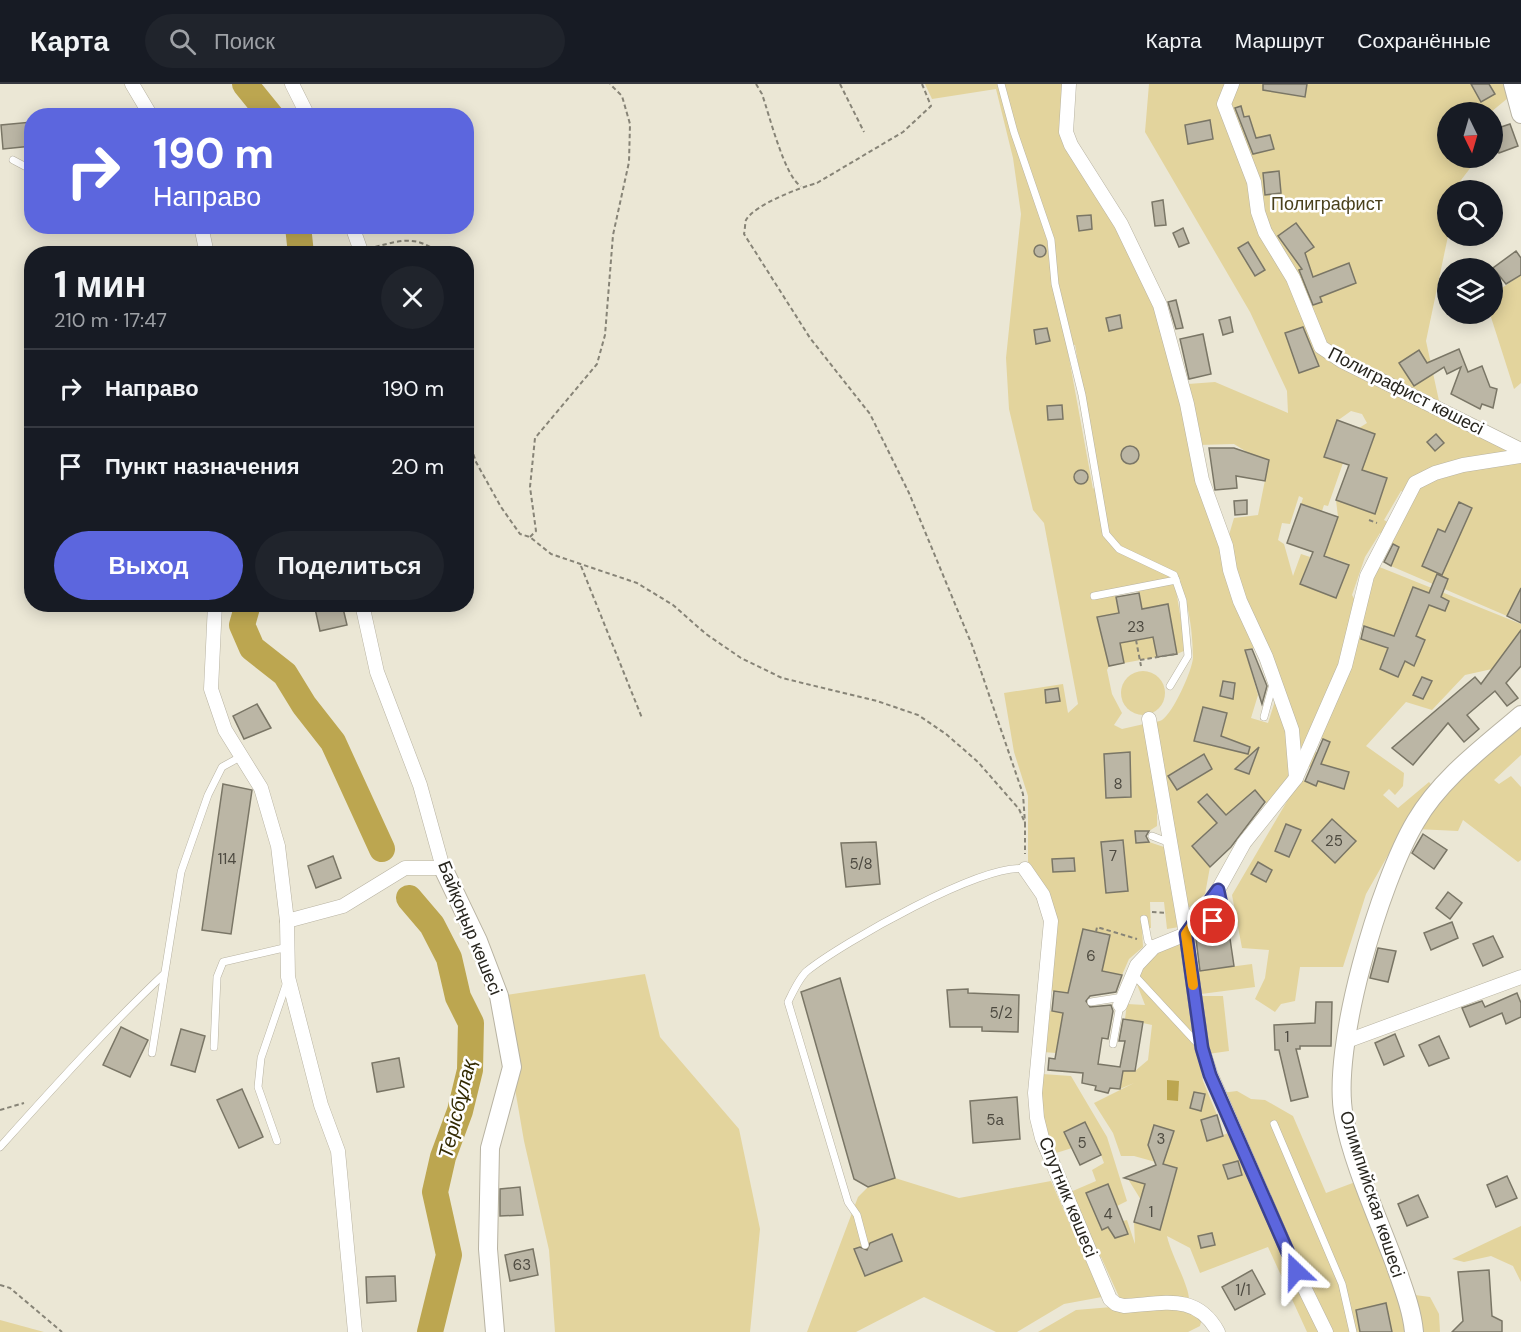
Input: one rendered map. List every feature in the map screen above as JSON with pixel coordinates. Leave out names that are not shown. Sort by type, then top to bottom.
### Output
[{"type":"street","points":[[132,84],[145,108]]},
{"type":"street","points":[[292,84],[304,108]]},
{"type":"street","points":[[1069,84],[1066,132],[1071,145],[1121,224],[1160,305],[1187,404],[1202,480],[1226,546],[1230,570],[1240,601],[1274,678],[1292,730],[1296,778]]},
{"type":"street","name":"Полиграфист көшесі","points":[[1232,84],[1224,104],[1254,182],[1258,212],[1265,232],[1293,278],[1321,347],[1342,361],[1521,450]]},
{"type":"street","points":[[1513,84],[1521,114]]},
{"type":"street","points":[[1121,1000],[1137,965],[1151,944],[1186,934],[1218,890],[1244,843],[1296,778],[1345,666],[1367,576],[1415,483],[1435,473],[1463,465],[1521,456]]},
{"type":"street","points":[[215,612],[211,689],[225,730],[261,788],[278,846],[287,921],[288,977],[321,1105],[338,1151],[355,1332]]},
{"type":"street","name":"Байқоңыр көшесі","points":[[364,612],[377,672],[420,785],[443,868],[478,941],[499,996],[512,1067],[490,1148],[488,1249],[495,1332]]},
{"type":"street","name":"Олимпийская көшесі","points":[[1414,1332],[1404,1291],[1344,1117],[1341,1083],[1351,1010],[1380,902],[1416,821],[1453,774],[1521,715]]},
{"type":"street","points":[[1149,719],[1186,934],[1202,1048],[1210,1075],[1296,1271],[1326,1332]]},
{"type":"street","points":[[287,921],[343,906],[405,868],[443,868]]},
{"type":"street","name":"Спутник көшесі","points":[[1025,869],[1043,896],[1051,921],[1035,1093],[1042,1138],[1110,1299],[1124,1306],[1188,1305],[1204,1311],[1218,1332]]},
{"type":"street","points":[[1347,1041],[1521,977]]},
{"type":"lane","points":[[1001,84],[1014,132],[1052,240],[1055,284],[1082,395],[1106,534],[1119,549],[1174,574],[1183,601],[1188,656],[1170,686]]},
{"type":"lane","points":[[13,160],[24,166]]},
{"type":"lane","points":[[1094,596],[1176,580]]},
{"type":"lane","points":[[1264,717],[1274,678]]},
{"type":"lane","points":[[152,1053],[181,872],[196,828],[222,767],[242,756]]},
{"type":"lane","points":[[1152,836],[1170,843]]},
{"type":"lane","points":[[865,1245],[857,1215],[848,1202],[788,1002],[805,972],[913,906],[1002,870],[1025,869]]},
{"type":"lane","points":[[1201,937],[1213,921],[1221,904],[1218,890]]},
{"type":"lane","points":[[1144,919],[1151,944]]},
{"type":"lane","points":[[214,1047],[217,977],[224,962],[288,947]]},
{"type":"lane","points":[[1133,974],[1202,1048]]},
{"type":"lane","points":[[0,1147],[50,1094],[102,1033],[163,975]]},
{"type":"lane","points":[[277,1141],[258,1087],[261,1058],[288,977]]},
{"type":"lane","points":[[1092,1002],[1121,1000],[1113,1044]]},
{"type":"lane","points":[[1274,1124],[1342,1284],[1353,1332]]},
{"type":"path","points":[[530,537],[536,531],[530,487],[535,438],[597,364],[605,335],[613,235],[628,162],[630,124],[622,96],[610,84]]},
{"type":"path","points":[[756,84],[762,94],[786,169],[793,182],[802,187]]},
{"type":"path","points":[[840,84],[864,132]]},
{"type":"path","points":[[922,84],[931,106],[903,132],[817,183],[802,187],[758,209],[746,220],[744,234],[810,338],[870,414],[909,493],[972,645],[1023,794],[1025,869]]},
{"type":"path","points":[[381,246],[398,241],[422,240],[431,246]]},
{"type":"path","points":[[474,456],[501,507],[520,534],[530,537],[551,554],[637,583],[673,605],[706,634],[741,658],[782,678],[876,701],[918,715],[946,734],[978,762],[1007,793],[1025,822]]},
{"type":"path","points":[[581,566],[642,718]]},
{"type":"path","points":[[1136,640],[1141,666]]},
{"type":"path","points":[[1140,660],[1188,652]]},
{"type":"path","points":[[1144,919],[1143,911],[1182,914]]},
{"type":"path","points":[[1096,932],[1097,927],[1151,944]]},
{"type":"path","points":[[0,1285],[10,1288],[62,1332]]},
{"type":"green space","name":"Полиграфист","points":[[925,84],[1069,84],[1066,132],[1071,145],[1133,245],[1153,287],[1170,338],[1205,487],[1226,545],[1234,518],[1258,515],[1269,460],[1250,454],[1234,444],[1198,445],[1188,384],[1215,382],[1288,413],[1287,391],[1250,312],[1145,132],[1149,84],[1513,84],[1514,93],[1503,102],[1437,102],[1437,168],[1470,168],[1461,180],[1437,180],[1437,246],[1446,246],[1443,258],[1437,258],[1437,288],[1426,341],[1441,410],[1359,370],[1356,372],[1521,455],[1521,603],[1515,600],[1507,616],[1391,566],[1399,547],[1387,542],[1416,488],[1409,495],[1401,491],[1384,520],[1393,525],[1387,536],[1380,533],[1365,557],[1352,595],[1359,607],[1355,621],[1350,618],[1339,663],[1345,666],[1313,734],[1309,733],[1299,760],[1294,725],[1290,723],[1254,631],[1255,648],[1245,650],[1258,695],[1251,718],[1268,723],[1275,701],[1283,713],[1290,733],[1294,754],[1293,769],[1286,783],[1268,805],[1255,790],[1192,846],[1210,867],[1205,894],[1185,911],[1153,722],[1162,720],[1171,709],[1192,664],[1190,618],[1184,597],[1175,584],[1186,650],[1177,654],[1168,604],[1142,609],[1138,590],[1115,594],[1119,613],[1097,617],[1109,666],[1107,670],[1112,694],[1122,713],[1114,725],[1122,729],[1144,724],[1157,803],[1157,826],[1149,831],[1136,831],[1136,843],[1149,842],[1164,847],[1171,865],[1179,927],[1167,929],[1164,902],[1150,902],[1151,928],[1142,928],[1143,947],[1129,959],[1122,975],[1102,971],[1110,935],[1083,929],[1071,978],[1077,980],[1075,994],[1085,996],[1080,1025],[1062,1022],[1056,1053],[1043,1052],[1046,1010],[1063,1013],[1065,1006],[1073,1007],[1075,995],[1050,991],[1055,954],[1054,909],[1049,894],[1028,862],[1028,796],[1014,752],[1004,693],[1063,684],[1068,713],[1078,704],[1044,523],[1033,510],[1009,409],[1006,358],[1021,214],[1013,158],[996,89],[932,99]],"holes":[[[1075,345],[1098,479],[1093,489],[1067,347]],[[1351,411],[1362,414],[1367,423],[1359,428],[1375,435],[1362,470],[1387,479],[1375,514],[1336,500],[1338,517],[1324,555],[1349,564],[1336,597],[1300,584],[1310,557],[1301,554],[1293,576],[1284,544],[1278,540],[1282,523],[1290,524],[1299,496],[1303,498],[1301,504],[1322,511],[1324,505],[1328,506],[1343,463],[1324,456],[1337,421]],[[1438,529],[1458,538],[1442,575],[1422,566]],[[1203,707],[1227,714],[1219,747],[1194,740]],[[1129,752],[1131,797],[1106,798],[1104,754]],[[1122,840],[1128,891],[1106,893],[1101,842]],[[1074,858],[1075,871],[1054,872],[1052,859]]]},
{"type":"green space","points":[[1521,275],[1521,383],[1514,389],[1493,324],[1503,324],[1503,287]]},
{"type":"green space","points":[[1377,566],[1521,624],[1521,641],[1516,637],[1492,669],[1465,675],[1432,710],[1406,702],[1366,746],[1404,773],[1403,786],[1395,795],[1389,789],[1383,795],[1398,808],[1429,782],[1434,788],[1409,818],[1366,894],[1343,967],[1300,967],[1295,1001],[1281,1004],[1275,1012],[1255,999],[1265,978],[1269,950],[1242,948],[1232,895],[1300,779],[1316,785],[1322,772],[1305,765],[1310,750],[1324,755],[1329,742],[1315,737],[1354,636],[1371,642],[1375,630],[1359,624]],"holes":[[[1397,628],[1398,676],[1380,669]]]},
{"type":"green space","points":[[1153,637],[1157,657],[1124,663],[1120,643]]},
{"type":"green space","points":[[1143,671],[1159,677],[1165,693],[1159,709],[1143,715],[1127,709],[1121,693],[1127,677]]},
{"type":"green space","points":[[1521,720],[1521,755],[1494,780],[1499,784],[1511,776],[1521,787],[1521,860],[1518,862],[1463,820],[1458,831],[1416,829],[1456,776]]},
{"type":"green space","points":[[1184,940],[1203,1081],[1217,1115],[1201,1120],[1207,1141],[1239,1129],[1221,1093],[1237,1091],[1251,1099],[1265,1100],[1293,1116],[1326,1193],[1358,1181],[1407,1319],[1407,1332],[1392,1332],[1385,1303],[1356,1310],[1360,1332],[1307,1332],[1268,1247],[1200,1273],[1190,1248],[1167,1236],[1187,1288],[1189,1301],[1120,1299],[1101,1257],[1092,1251],[1068,1193],[1096,1181],[1092,1170],[1104,1163],[1101,1155],[1064,1132],[1072,1148],[1053,1154],[1041,1115],[1042,1074],[1071,1076],[1107,1137],[1127,1201],[1117,1206],[1108,1184],[1087,1193],[1101,1229],[1108,1227],[1115,1238],[1128,1234],[1123,1221],[1127,1220],[1135,1244],[1134,1222],[1160,1230],[1166,1207],[1141,1200],[1128,1179],[1171,1190],[1177,1168],[1134,1156],[1121,1156],[1113,1133],[1094,1103],[1134,1083],[1120,1089],[1123,1071],[1135,1071],[1148,1060],[1152,1025],[1125,1019],[1127,1004],[1145,1005],[1133,974],[1158,952]],"holes":[[[1154,1125],[1173,1131],[1167,1152],[1148,1147]]]},
{"type":"green space","points":[[1252,964],[1255,987],[1201,994],[1198,971]]},
{"type":"green space","points":[[645,974],[660,1037],[739,1129],[760,1229],[750,1332],[555,1332],[549,1250],[524,1141],[499,996]]},
{"type":"green space","points":[[1198,996],[1223,996],[1229,1051],[1208,1054]]},
{"type":"green space","points":[[895,1178],[959,1198],[1051,1181],[1102,1297],[1064,1304],[1017,1332],[996,1332],[924,1297],[856,1332],[807,1332],[858,1197],[868,1187]]},
{"type":"green space","points":[[1521,1226],[1521,1282],[1513,1266],[1491,1256],[1464,1262],[1452,1259]]},
{"type":"green space","points":[[1415,1295],[1430,1297],[1439,1314],[1440,1332],[1424,1332]]},
{"type":"green space","points":[[1124,1306],[1204,1311],[1200,1326],[1188,1332],[1038,1332],[1076,1310]]},
{"type":"green space","points":[[0,1320],[44,1332],[0,1332]]},
{"type":"shaded area","points":[[1167,1080],[1179,1081],[1178,1101],[1167,1100]]},
{"type":"building","points":[[1263,84],[1307,84],[1305,97],[1263,90]]},
{"type":"building","points":[[1471,84],[1489,84],[1495,94],[1481,102]]},
{"type":"building","points":[[1241,106],[1244,117],[1249,116],[1256,138],[1270,135],[1274,149],[1253,154],[1235,108]]},
{"type":"building","points":[[1210,120],[1213,139],[1188,144],[1185,125]]},
{"type":"building","points":[[24,123],[24,147],[3,149],[1,125]]},
{"type":"building","points":[[1510,124],[1518,146],[1503,152],[1503,126]]},
{"type":"building","points":[[1279,171],[1281,193],[1265,195],[1263,173]]},
{"type":"building","points":[[1163,200],[1166,225],[1155,226],[1152,202]]},
{"type":"building","points":[[1091,215],[1092,229],[1079,231],[1077,216]]},
{"type":"building","points":[[1296,223],[1314,247],[1305,253],[1313,277],[1349,263],[1356,283],[1320,297],[1322,302],[1313,305],[1299,270],[1302,269],[1278,236]]},
{"type":"building","points":[[1183,228],[1189,243],[1179,247],[1173,233]]},
{"type":"building","points":[[1248,242],[1265,270],[1255,276],[1238,248]]},
{"type":"building","points":[[1042,245],[1045,246],[1045,256],[1038,257],[1035,256],[1034,249],[1035,246]]},
{"type":"building","points":[[1516,251],[1521,258],[1521,275],[1506,284],[1503,280],[1503,261]]},
{"type":"building","points":[[1176,300],[1183,328],[1176,329],[1168,302]]},
{"type":"building","points":[[1120,315],[1122,328],[1109,331],[1106,318]]},
{"type":"building","points":[[1230,317],[1233,332],[1223,335],[1219,320]]},
{"type":"building","points":[[1303,327],[1319,366],[1299,373],[1285,333]]},
{"type":"building","points":[[1047,328],[1050,341],[1036,344],[1034,330]]},
{"type":"building","points":[[1203,334],[1211,374],[1189,379],[1180,339]]},
{"type":"building","points":[[1459,349],[1468,372],[1482,366],[1490,387],[1497,389],[1493,408],[1482,404],[1480,409],[1451,394],[1461,367],[1447,374],[1444,367],[1414,386],[1399,363],[1419,350],[1427,363]]},
{"type":"building","points":[[1062,405],[1063,419],[1048,420],[1047,406]]},
{"type":"building","points":[[1337,420],[1375,434],[1362,470],[1387,478],[1375,514],[1336,500],[1349,465],[1324,457]]},
{"type":"building","points":[[1436,434],[1444,443],[1435,451],[1427,442]]},
{"type":"building","points":[[1130,446],[1136,449],[1139,455],[1136,461],[1130,464],[1124,461],[1121,455],[1124,449]]},
{"type":"building","points":[[1209,448],[1234,448],[1269,460],[1265,481],[1236,476],[1237,488],[1215,490]]},
{"type":"building","points":[[1078,470],[1084,470],[1088,477],[1084,484],[1078,484],[1074,480],[1074,474]]},
{"type":"building","points":[[1247,500],[1247,514],[1235,515],[1234,501]]},
{"type":"building","points":[[1459,502],[1472,508],[1442,575],[1422,566],[1438,529],[1445,532]]},
{"type":"building","points":[[1301,504],[1338,517],[1324,556],[1349,565],[1336,598],[1300,584],[1313,552],[1287,543]]},
{"type":"building","points":[[1393,544],[1399,547],[1391,566],[1384,562]]},
{"type":"building","points":[[1437,574],[1448,579],[1441,597],[1449,601],[1445,611],[1429,605],[1416,636],[1425,640],[1414,666],[1405,661],[1398,677],[1380,669],[1388,648],[1361,639],[1364,626],[1394,636],[1413,587],[1429,593]]},
{"type":"building","points":[[1521,588],[1521,623],[1507,616]]},
{"type":"building","points":[[1139,593],[1142,609],[1168,604],[1177,654],[1157,657],[1153,637],[1120,643],[1124,663],[1109,666],[1097,617],[1119,613],[1116,597]]},
{"type":"building","points":[[316,612],[344,612],[347,625],[320,631]]},
{"type":"building","points":[[1521,630],[1521,666],[1506,683],[1518,698],[1507,706],[1495,691],[1467,715],[1479,729],[1464,742],[1448,723],[1413,765],[1392,748],[1475,677],[1481,684]]},
{"type":"building","points":[[1252,649],[1267,686],[1262,704],[1245,650]]},
{"type":"building","points":[[1422,677],[1432,681],[1423,699],[1413,695]]},
{"type":"building","points":[[1223,681],[1235,683],[1233,699],[1220,696]]},
{"type":"building","points":[[1058,688],[1060,701],[1046,703],[1045,690]]},
{"type":"building","points":[[257,704],[271,728],[244,739],[233,716]]},
{"type":"building","points":[[1203,707],[1227,713],[1221,736],[1250,747],[1248,754],[1194,741]]},
{"type":"building","points":[[1323,739],[1330,742],[1321,764],[1349,772],[1344,789],[1318,781],[1316,786],[1305,781]]},
{"type":"building","points":[[1259,747],[1249,774],[1235,769]]},
{"type":"building","points":[[1130,752],[1131,797],[1106,798],[1104,754]]},
{"type":"building","points":[[1204,754],[1212,769],[1177,790],[1168,776]]},
{"type":"building","points":[[223,784],[252,790],[231,934],[202,930]]},
{"type":"building","points":[[1255,790],[1265,802],[1231,847],[1210,867],[1192,846],[1217,823],[1198,802],[1207,794],[1226,815]]},
{"type":"building","points":[[1332,819],[1356,841],[1335,863],[1312,841]]},
{"type":"building","points":[[1286,824],[1301,830],[1289,857],[1275,851]]},
{"type":"building","points":[[1135,831],[1149,831],[1146,836],[1149,842],[1136,843]]},
{"type":"building","points":[[1423,834],[1447,850],[1434,869],[1412,853]]},
{"type":"building","points":[[1123,840],[1128,891],[1106,893],[1101,842]]},
{"type":"building","points":[[876,842],[880,884],[846,887],[841,843]]},
{"type":"building","points":[[333,856],[341,878],[316,888],[308,866]]},
{"type":"building","points":[[1074,858],[1075,871],[1053,872],[1052,859]]},
{"type":"building","points":[[1258,862],[1272,870],[1266,882],[1251,874]]},
{"type":"building","points":[[1448,892],[1462,903],[1450,919],[1436,908]]},
{"type":"building","points":[[1452,922],[1458,938],[1431,950],[1424,933]]},
{"type":"building","points":[[1083,929],[1110,935],[1102,971],[1122,975],[1116,992],[1090,996],[1086,1001],[1090,1007],[1111,1005],[1113,1011],[1108,1039],[1102,1038],[1098,1064],[1120,1067],[1125,1041],[1119,1041],[1123,1019],[1143,1022],[1135,1071],[1123,1071],[1120,1089],[1110,1088],[1108,1093],[1095,1090],[1096,1086],[1082,1083],[1083,1073],[1048,1070],[1049,1058],[1055,1059],[1063,1013],[1052,1011],[1054,991],[1068,993]]},
{"type":"building","points":[[1229,932],[1234,966],[1200,971],[1196,939],[1203,942],[1209,936]]},
{"type":"building","points":[[1493,936],[1503,957],[1483,966],[1473,944]]},
{"type":"building","points":[[1378,948],[1396,951],[1388,982],[1370,978]]},
{"type":"building","points":[[840,978],[895,1178],[868,1187],[854,1179],[801,992]]},
{"type":"building","points":[[968,989],[968,993],[1019,995],[1018,1032],[982,1031],[982,1027],[950,1027],[947,990]]},
{"type":"building","points":[[1517,993],[1521,1003],[1521,1017],[1506,1024],[1502,1013],[1470,1027],[1462,1008],[1482,1001],[1485,1007]]},
{"type":"building","points":[[1316,1002],[1332,1002],[1331,1046],[1300,1046],[1300,1049],[1296,1049],[1308,1097],[1291,1101],[1279,1050],[1275,1050],[1274,1025],[1315,1023]]},
{"type":"building","points":[[121,1027],[148,1040],[130,1077],[103,1065]]},
{"type":"building","points":[[181,1029],[205,1036],[195,1072],[171,1065]]},
{"type":"building","points":[[1395,1034],[1404,1056],[1384,1065],[1375,1043]]},
{"type":"building","points":[[1439,1036],[1449,1058],[1429,1066],[1419,1045]]},
{"type":"building","points":[[399,1058],[404,1087],[377,1092],[372,1063]]},
{"type":"building","points":[[242,1089],[263,1137],[239,1148],[217,1100]]},
{"type":"building","points":[[1194,1092],[1205,1094],[1201,1111],[1190,1108]]},
{"type":"building","points":[[1017,1097],[1020,1139],[973,1143],[970,1101]]},
{"type":"building","points":[[1217,1115],[1223,1136],[1207,1141],[1201,1120]]},
{"type":"building","points":[[1085,1122],[1101,1155],[1080,1165],[1064,1132]]},
{"type":"building","points":[[1154,1125],[1174,1131],[1163,1164],[1177,1168],[1160,1230],[1134,1222],[1145,1184],[1124,1178],[1156,1165],[1148,1145]]},
{"type":"building","points":[[1238,1161],[1242,1175],[1228,1179],[1223,1165]]},
{"type":"building","points":[[1507,1176],[1517,1198],[1496,1207],[1487,1185]]},
{"type":"building","points":[[1108,1184],[1128,1234],[1115,1238],[1108,1227],[1102,1230],[1086,1193]]},
{"type":"building","points":[[520,1187],[523,1215],[500,1216],[500,1189]]},
{"type":"building","points":[[1418,1195],[1428,1217],[1407,1226],[1398,1204]]},
{"type":"building","points":[[1212,1233],[1215,1245],[1201,1248],[1198,1236]]},
{"type":"building","points":[[892,1234],[902,1261],[865,1276],[854,1249],[860,1247],[867,1250],[870,1243]]},
{"type":"building","points":[[533,1249],[538,1275],[510,1281],[505,1255]]},
{"type":"building","points":[[1252,1270],[1265,1294],[1235,1310],[1222,1287]]},
{"type":"building","points":[[1489,1270],[1492,1316],[1502,1321],[1502,1332],[1452,1332],[1463,1321],[1458,1272]]},
{"type":"building","points":[[395,1276],[396,1301],[367,1303],[366,1277]]},
{"type":"building","points":[[1386,1303],[1392,1332],[1360,1332],[1356,1310]]},
{"type":"waterway","name":"Терісбұлақ","points":[[245,84],[264,108]]},
{"type":"waterway","name":"Терісбұлақ","points":[[299,234],[300,246]]},
{"type":"waterway","name":"Терісбұлақ","points":[[246,612],[242,625],[252,648],[285,674],[304,705],[333,742],[382,849]]},
{"type":"waterway","name":"Терісбұлақ","points":[[409,898],[432,925],[449,958],[458,997],[471,1023],[470,1070],[460,1111],[443,1157],[435,1192],[449,1255],[430,1332]]},
{"type":"slow traffic","points":[[1193,985],[1186,934],[1207,904]]},
{"type":"route","points":[[1213,921],[1221,904],[1218,890],[1186,934],[1202,1048],[1210,1075],[1296,1271]]}]
